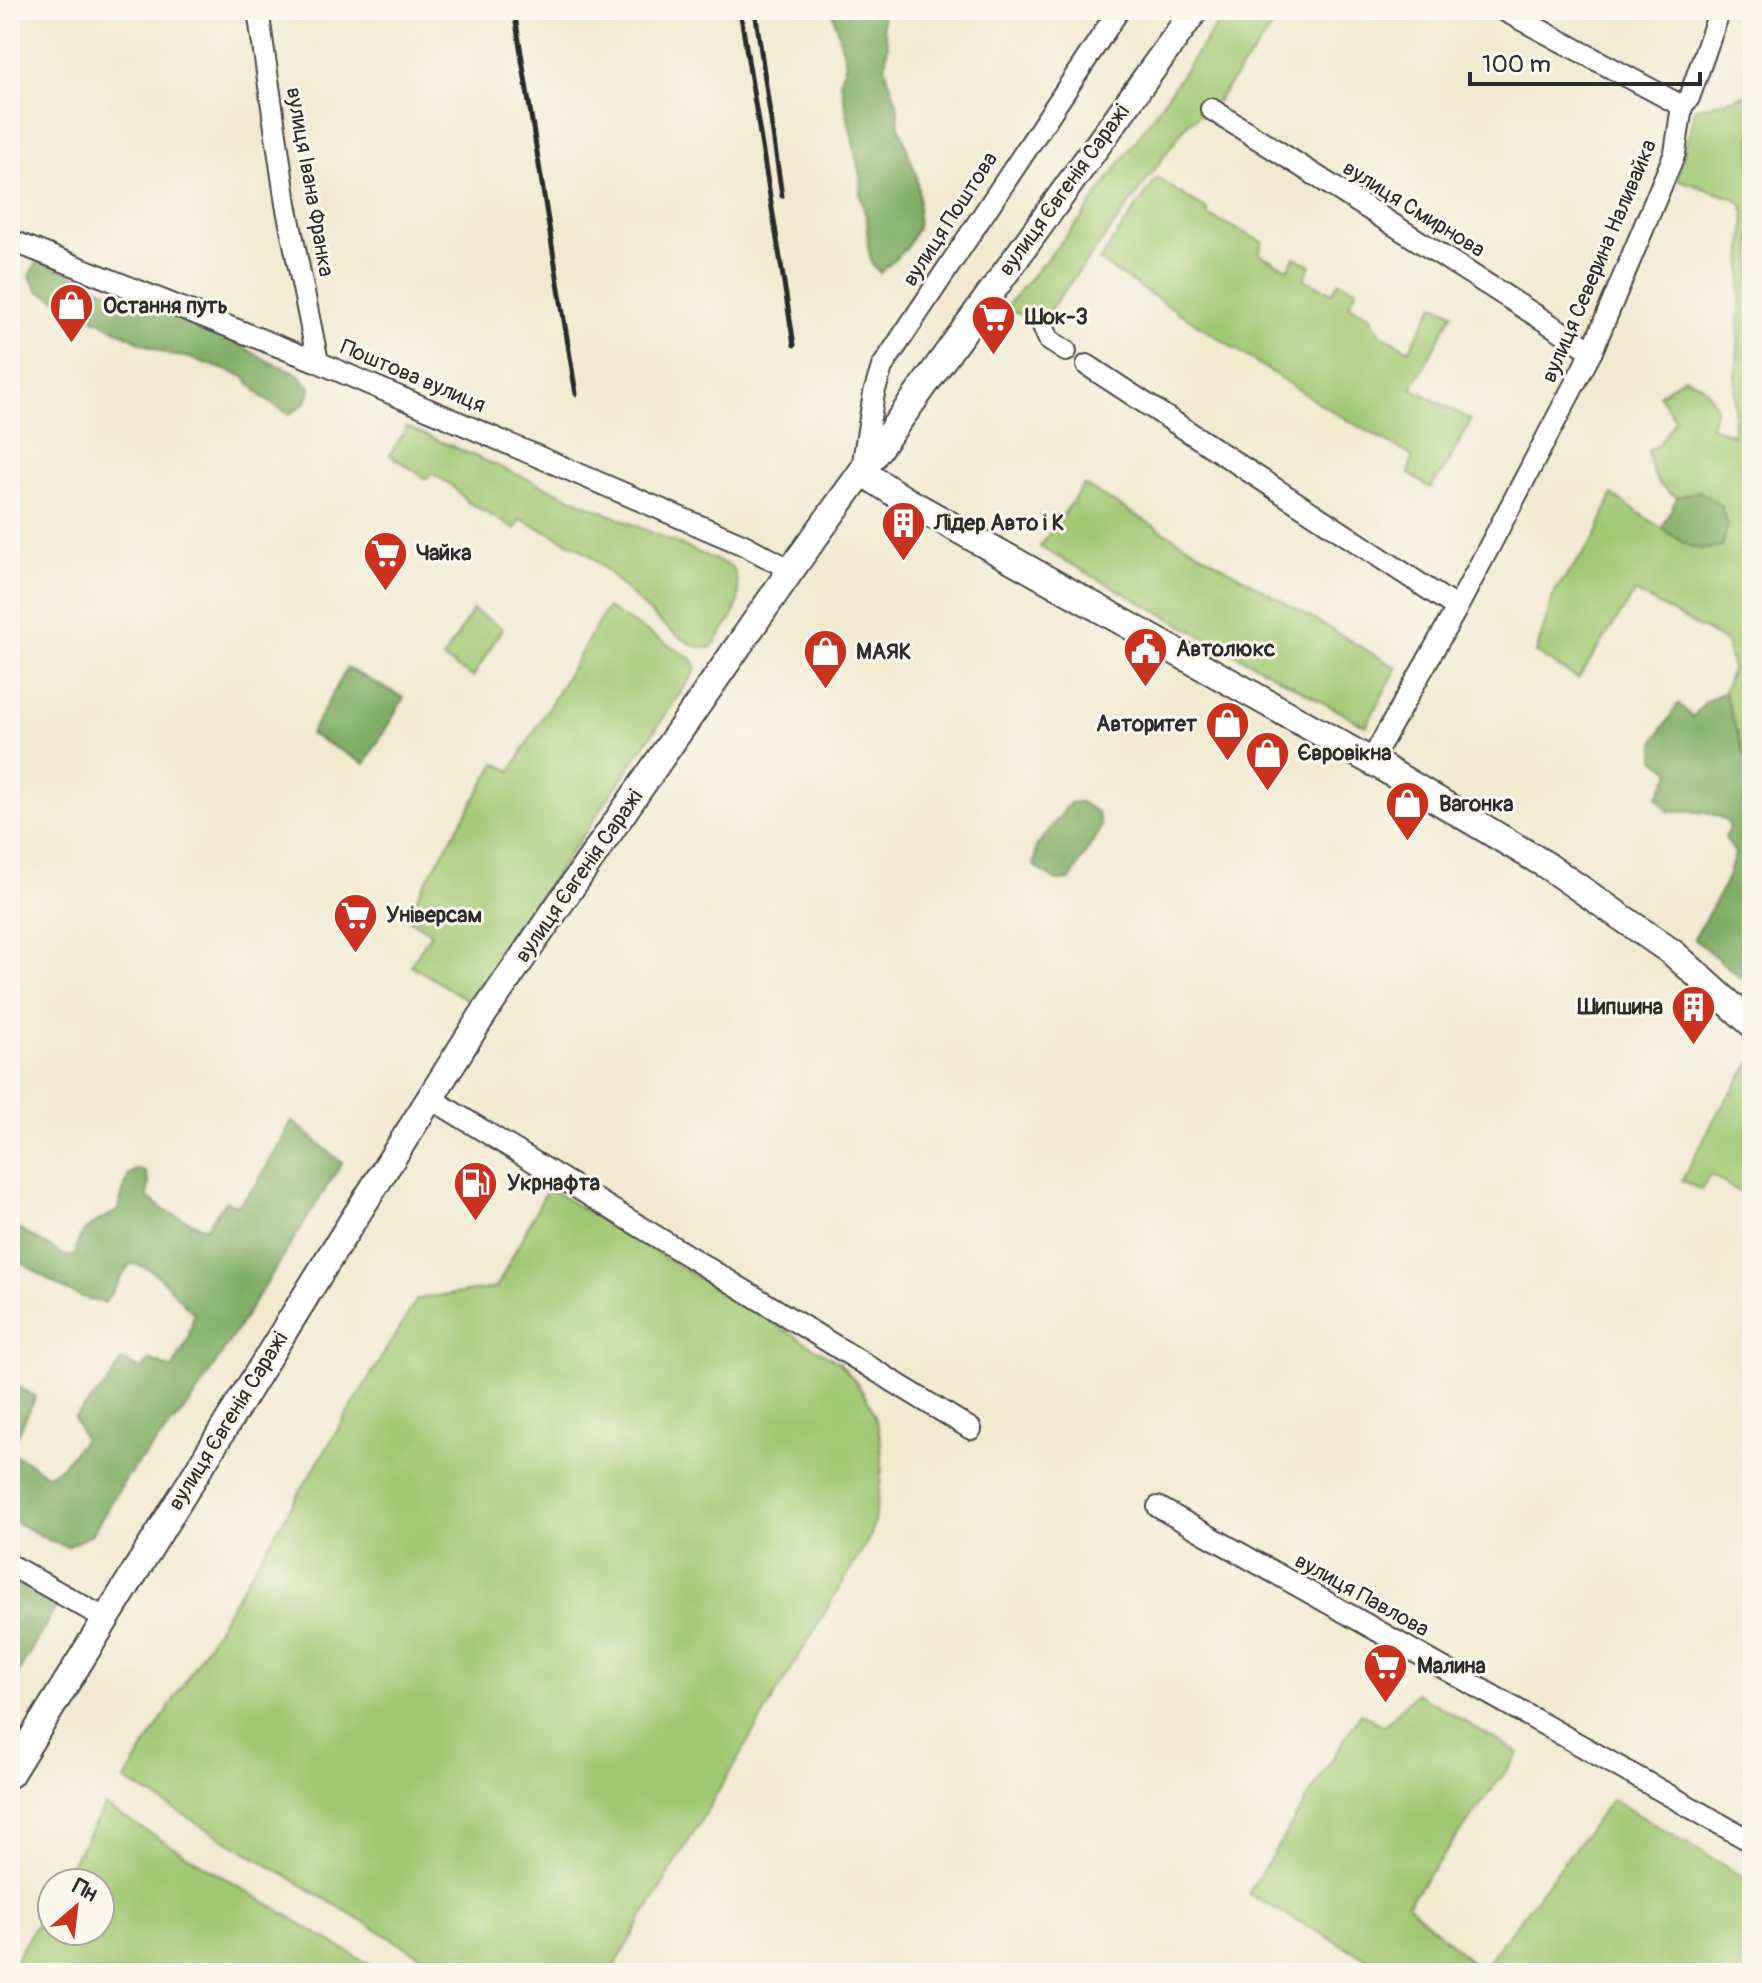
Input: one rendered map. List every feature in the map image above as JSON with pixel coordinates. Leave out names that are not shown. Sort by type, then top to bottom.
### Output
[{"type":"main road","name":"вулиця Євгенія Саражі","points":[[10,1774],[482,1016],[791,570],[1195,10]]},
{"type":"main road","points":[[862,472],[902,498],[1371,761],[1559,874],[1673,953],[1752,1024]]},
{"type":"street","name":"вулиця Івана Франка","points":[[258,10],[286,204],[318,362]]},
{"type":"street","name":"вулиця Поштова","points":[[862,472],[874,393],[882,367],[1119,10]]},
{"type":"street","points":[[1503,10],[1682,106]]},
{"type":"street","name":"вулиця Северина Наливайка","points":[[1371,761],[1457,608],[1592,351],[1675,153],[1682,106],[1689,98],[1720,10]]},
{"type":"street","name":"вулиця Смирнова","points":[[1211,109],[1592,351]]},
{"type":"street","name":"Поштова вулиця","points":[[10,240],[318,362],[744,545],[791,570]]},
{"type":"street","points":[[1041,321],[1049,340],[1066,351]]},
{"type":"street","points":[[1087,365],[1457,608]]},
{"type":"street","points":[[430,1098],[971,1429]]},
{"type":"street","name":"вулиця Павлова","points":[[1158,1507],[1752,1842]]},
{"type":"street","points":[[10,1565],[106,1619]]},
{"type":"green space","points":[[832,10],[882,10],[888,44],[885,68],[897,103],[899,125],[916,175],[919,198],[917,228],[906,249],[880,273],[872,265],[868,247],[860,176],[840,79],[846,63]]},
{"type":"green space","points":[[1227,10],[1285,10],[1211,109],[1188,123],[1041,321],[1004,309],[1081,219]]},
{"type":"green space","points":[[1752,93],[1752,764],[1744,754],[1724,692],[1732,667],[1726,642],[1635,592],[1578,679],[1536,653],[1555,591],[1595,538],[1612,495],[1685,544],[1700,491],[1677,497],[1663,488],[1653,473],[1648,451],[1659,444],[1675,419],[1659,395],[1684,377],[1704,386],[1716,407],[1711,426],[1733,435],[1745,213],[1735,199],[1677,179],[1695,109]]},
{"type":"green space","points":[[1157,178],[1208,211],[1207,215],[1263,242],[1259,254],[1288,269],[1295,257],[1311,265],[1304,279],[1332,293],[1339,281],[1357,289],[1349,305],[1370,315],[1380,334],[1409,350],[1435,304],[1453,313],[1412,388],[1471,420],[1445,469],[1430,488],[1409,474],[1412,456],[1333,412],[1099,261]]},
{"type":"green space","points":[[39,260],[119,296],[139,300],[170,317],[199,322],[272,363],[294,371],[310,387],[307,400],[289,414],[263,398],[243,376],[190,358],[169,355],[37,290],[29,275]]},
{"type":"green space","points":[[407,427],[732,567],[737,580],[736,610],[712,647],[699,647],[684,640],[650,613],[584,551],[521,519],[515,529],[469,503],[450,484],[431,473],[427,479],[390,455]]},
{"type":"green space","points":[[1084,485],[1397,668],[1366,726],[1040,547]]},
{"type":"green space","points":[[1699,491],[1722,506],[1727,526],[1722,546],[1696,548],[1662,528],[1677,497]]},
{"type":"green space","points":[[607,608],[691,658],[696,665],[695,672],[469,1001],[411,965],[431,933],[405,917],[496,763],[511,771]]},
{"type":"green space","points":[[473,610],[502,628],[473,677],[443,659]]},
{"type":"green space","points":[[347,668],[404,698],[365,764],[310,734]]},
{"type":"green space","points":[[1724,692],[1744,754],[1752,764],[1752,987],[1694,939],[1727,880],[1735,853],[1725,838],[1730,825],[1710,814],[1669,812],[1657,797],[1672,772],[1655,759],[1655,740],[1678,704],[1693,717],[1706,701]]},
{"type":"green space","points":[[1081,802],[1098,813],[1101,827],[1070,880],[1056,881],[1034,866],[1036,847],[1070,803]]},
{"type":"green space","points":[[1752,1061],[1752,1199],[1710,1175],[1701,1190],[1682,1180],[1717,1114]]},
{"type":"green space","points":[[292,1121],[342,1163],[192,1401],[129,1474],[91,1535],[67,1547],[10,1519],[10,1451],[48,1475],[62,1466],[84,1439],[74,1418],[107,1384],[122,1360],[142,1369],[150,1359],[172,1369],[188,1340],[194,1313],[158,1276],[140,1265],[130,1264],[105,1303],[79,1296],[10,1255],[10,1224],[66,1256],[75,1256],[83,1232],[117,1211],[129,1174],[137,1169],[145,1171],[149,1183],[147,1196],[165,1211],[205,1228],[226,1201],[238,1205],[256,1185]]},
{"type":"green space","points":[[548,1188],[840,1363],[867,1399],[879,1432],[882,1466],[878,1500],[871,1535],[610,1973],[450,1973],[125,1780],[417,1299],[496,1288]]},
{"type":"green space","points":[[10,1383],[36,1397],[10,1450]]},
{"type":"green space","points":[[10,1578],[57,1605],[10,1687]]},
{"type":"green space","points":[[1416,1693],[1519,1753],[1407,1904],[1469,1960],[1458,1973],[1394,1973],[1248,1894],[1361,1713],[1384,1726]]},
{"type":"green space","points":[[1612,1799],[1752,1882],[1752,1973],[1487,1973],[1485,1965]]},
{"type":"green space","points":[[105,1806],[383,1973],[10,1973],[36,1924],[36,1947],[116,1947],[116,1867],[69,1867]]},
{"type":"railway","points":[[514,10],[576,394]]},
{"type":"railway","points":[[740,10],[794,345]]},
{"type":"railway","points":[[755,10],[782,196]]},
{"type":"place","name":"Остання путь","points":[[72,345]]},
{"type":"place","name":"Шок-3","points":[[994,356]]},
{"type":"place","name":"Лідер Авто і К","points":[[903,562]]},
{"type":"place","name":"Чайка","points":[[385,592]]},
{"type":"place","name":"Автолюкс","points":[[1145,688]]},
{"type":"place","name":"МАЯК","points":[[825,691]]},
{"type":"place","name":"Авторитет","points":[[1228,763]]},
{"type":"place","name":"Євровікна","points":[[1267,792]]},
{"type":"place","name":"Вагонка","points":[[1408,843]]},
{"type":"place","name":"Універсам","points":[[355,954]]},
{"type":"place","name":"Шипшина","points":[[1694,1046]]},
{"type":"place","name":"Укрнафта","points":[[476,1222]]},
{"type":"place","name":"Малина","points":[[1386,1705]]}]
